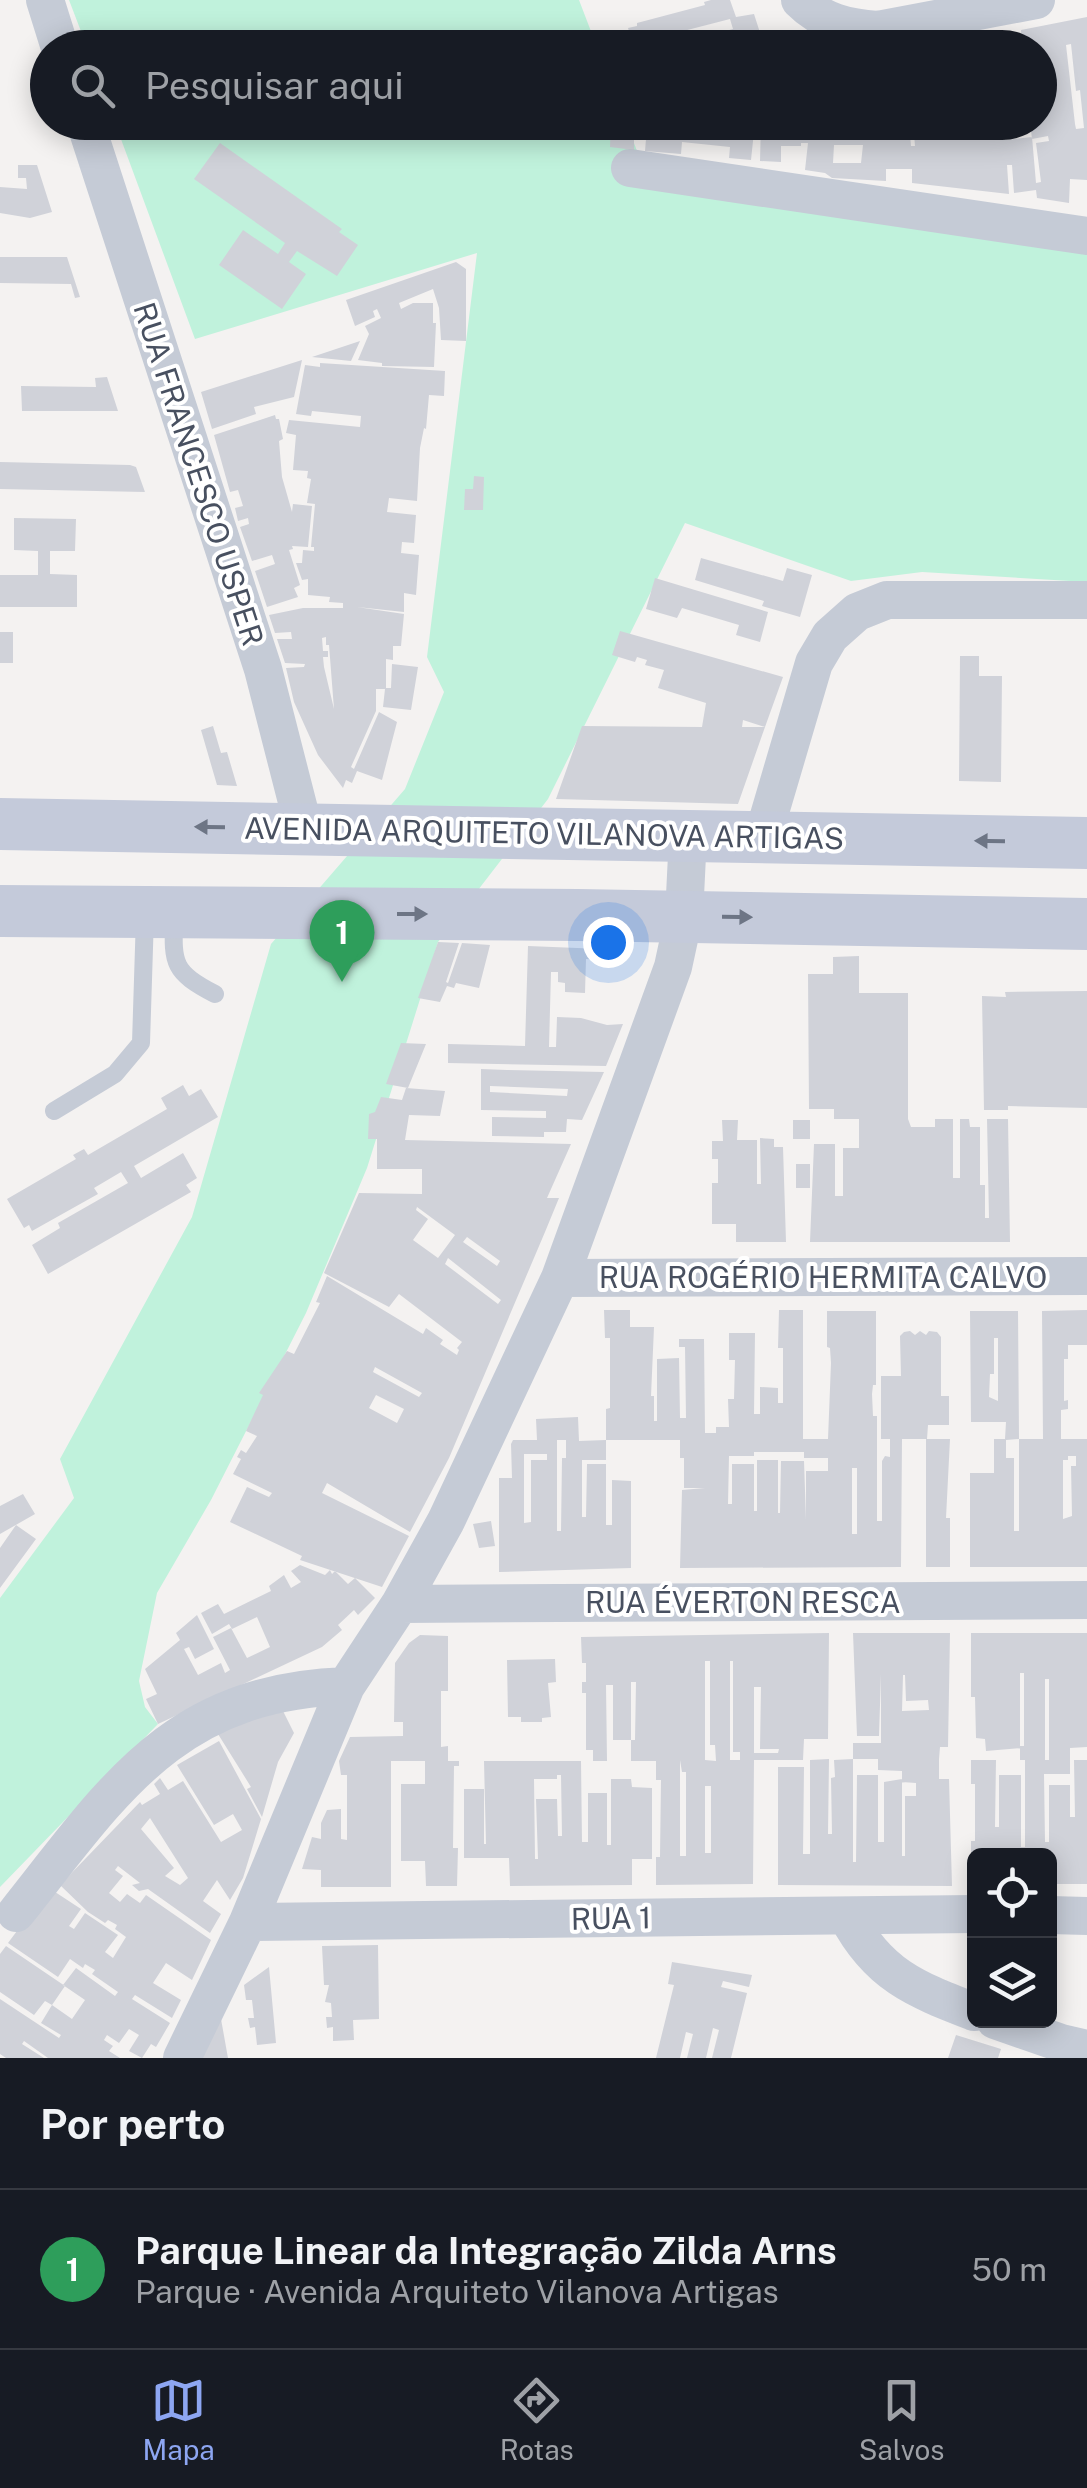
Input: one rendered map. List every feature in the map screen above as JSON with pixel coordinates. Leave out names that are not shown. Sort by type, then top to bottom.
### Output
[{"type":"main road","name":"AVENIDA ARQUITETO VILANOVA ARTIGAS","points":[[0,824],[1087,843]]},
{"type":"main road","points":[[0,911],[684,916],[1087,924]]},
{"type":"street","points":[[45,0],[54,30]]},
{"type":"street","points":[[800,0],[831,22],[878,30],[1036,0]]},
{"type":"street","name":"RUA FRANCESCO USPER","points":[[91,140],[263,669],[304,829]]},
{"type":"street","points":[[630,168],[1087,236]]},
{"type":"street","points":[[764,836],[814,663],[830,636],[857,612],[887,600],[1087,600]]},
{"type":"street","points":[[182,2058],[248,1922],[346,1686],[400,1604],[446,1521],[560,1278],[673,968],[684,916],[688,834]]},
{"type":"street","name":"RUA ROGÉRIO HERMITA CALVO","points":[[560,1278],[1087,1276]]},
{"type":"street","name":"RUA ÉVERTON RESCA","points":[[400,1604],[1087,1600]]},
{"type":"street","points":[[16,1913],[106,1801],[144,1762],[190,1727],[252,1700],[301,1688],[346,1686]]},
{"type":"street","name":"RUA 1","points":[[248,1922],[967,1914]]},
{"type":"street","points":[[1057,1915],[1087,1916]]},
{"type":"street","points":[[847,1916],[862,1944],[886,1970],[932,1996],[967,2009]]},
{"type":"street","points":[[1018,2028],[1087,2049]]},
{"type":"lane","points":[[160,911],[181,974],[215,994]]},
{"type":"lane","points":[[54,1111],[115,1074],[141,1043],[160,911]]},
{"type":"green space","points":[[69,0],[579,0],[590,30],[80,30]]},
{"type":"green space","points":[[121,140],[633,140],[647,176],[1087,227],[1087,582],[922,572],[851,581],[685,523],[548,799],[438,942],[367,1168],[306,1313],[211,1500],[157,1593],[139,1681],[145,1707],[158,1724],[0,1887],[0,1598],[74,1498],[60,1459],[192,1217],[271,944],[405,789],[444,692],[427,657],[477,253],[195,339]]},
{"type":"building","points":[[730,0],[736,17],[754,14],[759,30],[729,30],[733,29],[730,19],[687,30],[629,30],[637,23],[705,5],[704,2]]},
{"type":"building","points":[[1087,17],[1087,180],[1070,179],[1069,203],[1037,198],[1036,190],[1014,193],[1012,165],[1007,165],[1009,194],[912,183],[912,169],[886,169],[886,181],[832,178],[805,170],[808,143],[781,146],[781,162],[760,161],[761,140],[910,140],[911,146],[915,146],[914,140],[1032,140],[1036,183],[1041,182],[1036,143],[1057,140],[1057,30],[1021,30]],"holes":[[[1071,44],[1076,91],[1080,90],[1084,128],[1076,129],[1066,45]],[[834,145],[863,145],[861,163],[833,163]]]},
{"type":"building","points":[[610,140],[634,140],[634,150],[610,147]]},
{"type":"building","points":[[646,140],[753,140],[751,160],[729,158],[730,147],[682,142],[681,154],[645,151]]},
{"type":"building","points":[[220,143],[342,229],[339,232],[358,245],[337,276],[297,251],[289,262],[306,274],[282,309],[219,265],[243,230],[278,254],[285,243],[194,179]]},
{"type":"building","points":[[18,165],[37,165],[52,212],[30,218],[0,213],[0,187],[27,189],[26,178],[18,178]]},
{"type":"building","points":[[0,257],[67,257],[80,297],[75,298],[71,284],[0,283]]},
{"type":"building","points":[[456,262],[466,269],[466,341],[441,340],[433,289],[399,303],[401,309],[413,303],[433,303],[434,367],[382,366],[358,360],[369,334],[365,326],[381,318],[377,309],[373,311],[375,317],[355,326],[346,300]]},
{"type":"building","points":[[360,341],[351,361],[312,357]]},
{"type":"building","points":[[302,360],[294,397],[254,407],[256,414],[212,429],[201,392]]},
{"type":"building","points":[[320,363],[445,371],[444,396],[429,395],[417,501],[389,498],[387,512],[416,515],[414,543],[402,542],[401,553],[419,555],[416,595],[404,593],[404,612],[357,607],[404,614],[401,646],[393,646],[393,660],[386,659],[386,688],[391,688],[392,664],[418,667],[411,710],[383,707],[385,689],[376,689],[376,711],[351,767],[354,769],[379,712],[397,722],[382,780],[357,771],[352,783],[346,780],[343,788],[318,755],[294,702],[286,668],[305,664],[285,663],[277,639],[292,639],[291,632],[275,633],[269,615],[303,608],[343,608],[343,603],[329,602],[330,597],[308,595],[308,579],[302,580],[296,563],[302,563],[303,550],[314,551],[311,547],[315,504],[307,503],[311,479],[307,478],[308,471],[293,470],[296,435],[286,433],[289,420],[360,427],[361,416],[312,411],[311,416],[296,414],[305,365],[320,367]],"holes":[[[326,637],[329,645],[334,709],[324,667],[323,657],[328,657],[328,651],[323,651],[322,638]]]},
{"type":"building","points":[[107,377],[118,411],[22,411],[21,386],[96,387],[95,378]]},
{"type":"building","points":[[275,415],[283,439],[279,441],[282,477],[292,512],[293,504],[312,506],[308,547],[292,546],[289,550],[300,585],[294,588],[298,597],[267,607],[255,571],[275,564],[272,555],[252,561],[240,527],[249,524],[248,518],[238,521],[235,508],[243,506],[238,490],[230,492],[214,435]]},
{"type":"building","points":[[0,462],[130,465],[136,467],[145,492],[0,489]]},
{"type":"building","points":[[474,476],[484,477],[483,510],[464,510],[465,489],[473,489]]},
{"type":"building","points":[[14,518],[76,519],[75,551],[50,551],[50,574],[77,575],[77,607],[0,607],[0,575],[38,575],[38,551],[14,550]]},
{"type":"building","points":[[701,558],[783,581],[787,568],[812,575],[800,617],[762,606],[764,601],[695,580]]},
{"type":"building","points":[[655,578],[768,612],[760,642],[736,635],[739,625],[682,608],[677,618],[646,609]]},
{"type":"building","points":[[620,631],[783,677],[738,804],[556,799],[582,726],[702,727],[706,703],[658,688],[664,670],[645,665],[647,660],[637,657],[635,662],[612,655]],"holes":[[[743,720],[765,727],[742,727]]]},
{"type":"building","points":[[0,632],[13,632],[13,663],[0,663]]},
{"type":"building","points":[[960,656],[979,656],[979,676],[1002,676],[1001,782],[959,781]]},
{"type":"building","points":[[213,726],[221,753],[227,752],[237,786],[217,785],[201,730]]},
{"type":"building","points":[[438,942],[459,943],[448,983],[462,943],[490,945],[479,988],[456,983],[454,988],[447,986],[440,1002],[418,998]]},
{"type":"building","points":[[528,946],[602,949],[602,960],[586,959],[585,993],[565,992],[565,983],[558,982],[558,972],[551,972],[549,1047],[556,1047],[557,1017],[623,1024],[606,1066],[448,1063],[448,1044],[525,1046]]},
{"type":"building","points":[[859,956],[859,993],[908,993],[908,1119],[911,1127],[935,1127],[935,1119],[953,1119],[953,1178],[960,1178],[960,1119],[969,1119],[970,1127],[980,1127],[980,1185],[985,1185],[985,1218],[989,1218],[987,1119],[1008,1119],[1010,1242],[810,1242],[814,1144],[835,1144],[835,1196],[843,1196],[843,1148],[859,1148],[859,1119],[834,1119],[834,1109],[809,1109],[808,974],[833,974],[833,957]]},
{"type":"building","points":[[1087,991],[1087,1108],[1008,1106],[1008,1110],[984,1110],[982,996]]},
{"type":"building","points":[[401,1043],[426,1044],[408,1088],[386,1084]]},
{"type":"building","points":[[481,1069],[604,1072],[582,1120],[567,1119],[566,1132],[544,1132],[544,1137],[492,1136],[492,1117],[546,1118],[546,1111],[481,1110]],"holes":[[[490,1086],[568,1089],[567,1096],[490,1092]]]},
{"type":"building","points":[[183,1085],[189,1096],[201,1089],[218,1117],[134,1166],[141,1178],[183,1153],[197,1178],[186,1185],[191,1192],[48,1274],[32,1245],[60,1228],[58,1223],[128,1183],[121,1172],[94,1188],[98,1194],[32,1231],[29,1225],[24,1228],[7,1199],[76,1159],[73,1155],[84,1149],[88,1155],[167,1109],[161,1098]]},
{"type":"building","points":[[406,1088],[445,1091],[440,1116],[409,1115],[405,1140],[571,1144],[547,1198],[559,1198],[545,1232],[449,1458],[410,1532],[327,1483],[322,1493],[409,1536],[382,1587],[300,1560],[302,1556],[230,1522],[247,1487],[269,1497],[272,1493],[233,1474],[241,1459],[237,1457],[241,1450],[246,1453],[257,1436],[246,1431],[263,1395],[259,1393],[287,1351],[294,1354],[320,1303],[316,1302],[327,1276],[423,1334],[426,1328],[457,1355],[462,1342],[399,1294],[389,1307],[324,1273],[359,1193],[422,1194],[422,1169],[377,1169],[377,1139],[368,1139],[369,1114],[375,1112],[381,1097],[402,1100]],"holes":[[[417,1207],[455,1235],[438,1258],[413,1240],[428,1219]],[[467,1237],[500,1261],[497,1266],[463,1242]],[[448,1258],[501,1300],[498,1304],[445,1264]],[[375,1367],[422,1393],[419,1397],[373,1372]],[[376,1395],[404,1409],[397,1423],[369,1408]]]},
{"type":"building","points":[[722,1120],[738,1120],[737,1140],[757,1140],[757,1184],[761,1184],[760,1138],[774,1139],[774,1147],[783,1147],[786,1242],[736,1242],[736,1224],[712,1224],[712,1183],[718,1183],[718,1159],[712,1159],[712,1141],[723,1141]]},
{"type":"building","points":[[793,1120],[810,1120],[810,1139],[793,1139]]},
{"type":"building","points":[[796,1164],[810,1164],[810,1188],[796,1188]]},
{"type":"building","points":[[604,1310],[630,1310],[630,1327],[654,1327],[654,1421],[657,1359],[679,1358],[680,1418],[686,1418],[685,1347],[679,1347],[679,1339],[704,1339],[705,1433],[716,1433],[716,1427],[729,1427],[728,1399],[734,1399],[735,1360],[729,1360],[729,1333],[755,1333],[754,1414],[760,1414],[760,1387],[778,1388],[778,1403],[783,1403],[779,1310],[803,1310],[803,1439],[828,1439],[831,1363],[827,1311],[876,1311],[876,1385],[872,1394],[873,1416],[877,1416],[877,1521],[882,1521],[882,1461],[885,1456],[890,1457],[890,1439],[881,1439],[881,1376],[901,1376],[900,1336],[904,1332],[937,1332],[941,1337],[941,1396],[949,1396],[949,1425],[928,1425],[927,1439],[902,1439],[901,1567],[680,1568],[682,1490],[705,1488],[684,1488],[680,1440],[606,1440],[610,1338],[605,1338]],"holes":[[[754,1452],[804,1452],[804,1458],[828,1458],[828,1471],[806,1471],[806,1520],[804,1461],[781,1461],[780,1513],[778,1460],[757,1460],[757,1511],[754,1464],[732,1464],[732,1504],[728,1504],[729,1456],[754,1456]],[[852,1468],[857,1468],[857,1534],[852,1534]]]},
{"type":"building","points":[[1087,1310],[1087,1345],[1068,1345],[1068,1359],[1064,1359],[1064,1401],[1068,1400],[1068,1409],[1061,1410],[1061,1439],[1087,1439],[1087,1567],[970,1567],[970,1473],[994,1473],[994,1439],[1005,1439],[1006,1422],[971,1422],[970,1311],[1018,1311],[1019,1439],[1043,1439],[1042,1311]],"holes":[[[994,1338],[998,1338],[998,1401],[989,1397],[990,1374],[994,1374]],[[1019,1439],[1019,1531],[1014,1531],[1014,1458],[1006,1458],[1006,1440]],[[1068,1456],[1076,1456],[1076,1466],[1071,1466],[1072,1516],[1063,1519],[1063,1460],[1068,1460]]]},
{"type":"building","points":[[578,1417],[579,1441],[606,1440],[606,1460],[582,1460],[582,1517],[586,1517],[587,1464],[606,1464],[606,1525],[612,1525],[612,1480],[631,1481],[631,1568],[499,1572],[499,1478],[512,1478],[513,1440],[537,1440],[536,1419]],"holes":[[[557,1440],[566,1440],[566,1458],[562,1458],[561,1531],[557,1531]],[[524,1454],[547,1454],[547,1460],[531,1460],[531,1522],[524,1523]]]},
{"type":"building","points":[[926,1439],[950,1439],[946,1518],[950,1518],[950,1567],[926,1567]]},
{"type":"building","points":[[23,1494],[35,1514],[0,1534],[0,1506]]},
{"type":"building","points":[[491,1521],[495,1546],[479,1548],[473,1524]]},
{"type":"building","points":[[16,1525],[36,1539],[0,1588],[0,1548]]},
{"type":"building","points":[[300,1565],[325,1575],[335,1571],[348,1584],[355,1578],[375,1598],[358,1615],[354,1610],[338,1625],[342,1630],[322,1647],[158,1724],[146,1699],[157,1694],[145,1669],[180,1640],[176,1633],[197,1615],[214,1649],[195,1659],[189,1647],[184,1649],[198,1675],[221,1663],[225,1673],[230,1670],[213,1637],[231,1628],[247,1658],[270,1647],[257,1617],[232,1629],[229,1624],[212,1634],[201,1613],[218,1604],[224,1614],[271,1591],[269,1586],[284,1575],[291,1588],[301,1582],[291,1571]]},
{"type":"building","points":[[829,1633],[828,1739],[804,1739],[803,1760],[754,1760],[753,1884],[656,1885],[661,1780],[656,1780],[656,1761],[631,1761],[631,1740],[613,1740],[613,1685],[606,1685],[607,1761],[593,1761],[593,1750],[586,1750],[586,1693],[582,1693],[582,1682],[586,1682],[586,1663],[582,1663],[581,1637]],"holes":[[[705,1661],[710,1661],[710,1745],[715,1745],[716,1761],[705,1760]],[[730,1661],[733,1661],[733,1752],[740,1752],[740,1760],[730,1760]],[[631,1682],[636,1682],[635,1740],[631,1740]],[[754,1687],[761,1687],[760,1749],[779,1749],[778,1753],[754,1753]],[[680,1760],[682,1772],[686,1772],[686,1856],[680,1856]],[[705,1786],[711,1786],[711,1853],[705,1853]]]},
{"type":"building","points":[[853,1633],[950,1633],[948,1747],[940,1747],[939,1779],[949,1779],[952,1886],[778,1885],[778,1767],[804,1767],[803,1854],[810,1854],[810,1760],[829,1759],[828,1834],[832,1834],[834,1760],[853,1759],[853,1743],[881,1743],[881,1674],[879,1736],[857,1736]],"holes":[[[903,1675],[906,1701],[928,1700],[929,1710],[902,1711]],[[853,1759],[878,1759],[878,1770],[902,1771],[902,1779],[884,1782],[884,1842],[878,1842],[878,1775],[857,1775],[853,1862]],[[902,1782],[916,1783],[916,1796],[905,1796],[902,1856]]]},
{"type":"building","points":[[971,1633],[1087,1633],[1087,1747],[1070,1748],[1070,1774],[1044,1774],[1045,1842],[1049,1842],[1049,1785],[1070,1785],[1070,1817],[1075,1817],[1074,1760],[1087,1760],[1087,1884],[1057,1884],[1057,1848],[971,1848],[971,1841],[975,1841],[975,1784],[971,1784],[971,1760],[996,1760],[995,1827],[999,1827],[999,1775],[1021,1775],[1021,1847],[1025,1847],[1025,1760],[1020,1760],[1020,1748],[986,1751],[985,1739],[976,1738],[975,1697],[971,1697]],"holes":[[[1020,1673],[1024,1673],[1024,1746],[1020,1746]],[[1045,1679],[1049,1679],[1049,1760],[1045,1760]]]},
{"type":"building","points":[[420,1635],[448,1636],[448,1691],[441,1691],[441,1747],[448,1746],[448,1761],[459,1761],[459,1766],[454,1766],[453,1848],[458,1848],[457,1886],[426,1886],[425,1861],[401,1861],[401,1784],[425,1784],[425,1761],[391,1761],[391,1887],[321,1887],[321,1870],[302,1869],[312,1837],[321,1839],[321,1823],[327,1810],[341,1809],[341,1839],[347,1840],[347,1775],[341,1775],[339,1761],[350,1737],[403,1736],[403,1722],[394,1722],[395,1663]]},
{"type":"building","points":[[555,1659],[556,1682],[548,1683],[551,1717],[542,1718],[542,1722],[521,1722],[521,1717],[508,1717],[507,1660]]},
{"type":"building","points":[[280,1705],[294,1733],[278,1762],[262,1817],[247,1789],[251,1787],[218,1734]]},
{"type":"building","points":[[219,1741],[261,1819],[243,1878],[230,1900],[217,1880],[203,1901],[221,1914],[210,1933],[148,1889],[139,1891],[132,1885],[140,1883],[118,1866],[115,1870],[123,1876],[109,1893],[120,1902],[127,1894],[140,1903],[146,1895],[211,1940],[192,1980],[166,1963],[153,1983],[181,2000],[172,2018],[135,1995],[132,1999],[170,2023],[156,2047],[151,2044],[142,2058],[129,2051],[139,2035],[129,2029],[119,2043],[107,2035],[104,2040],[113,2046],[109,2051],[120,2058],[48,2058],[24,2041],[22,2044],[44,2058],[6,2058],[0,2054],[0,1999],[59,2038],[61,2035],[41,2023],[52,2005],[72,2019],[85,2000],[63,1985],[76,1968],[115,1996],[118,1992],[92,1974],[95,1970],[85,1964],[83,1968],[70,1959],[58,1977],[8,1943],[49,1888],[81,1909],[69,1926],[74,1929],[85,1913],[118,1935],[105,1952],[113,1958],[126,1937],[115,1929],[117,1925],[108,1920],[105,1923],[88,1912],[60,1885],[140,1802],[142,1805],[160,1794],[154,1784],[160,1778],[168,1790],[183,1781],[221,1842],[242,1830],[233,1814],[214,1825],[177,1765]],"holes":[[[150,1818],[188,1878],[180,1885],[165,1876],[174,1868],[141,1829]]]},
{"type":"building","points":[[484,1761],[581,1761],[582,1842],[588,1842],[588,1793],[607,1793],[607,1845],[611,1845],[611,1779],[631,1779],[632,1787],[652,1788],[652,1859],[632,1859],[632,1885],[510,1886],[509,1858],[464,1858],[464,1789],[484,1789],[486,1844]],"holes":[[[561,1775],[562,1836],[558,1836],[557,1799],[536,1799],[535,1859],[534,1779],[557,1779]]]},
{"type":"building","points":[[378,1945],[379,2019],[353,2020],[354,2040],[333,2041],[333,2027],[327,2028],[326,2017],[332,2017],[331,2003],[325,2002],[329,1985],[324,1985],[322,1946]]},
{"type":"building","points":[[6,1946],[65,1986],[52,2005],[45,2001],[34,2015],[0,1992],[0,1954]]},
{"type":"building","points":[[672,1962],[752,1975],[749,1987],[723,1981],[721,1987],[747,1993],[731,2058],[712,2058],[719,2030],[713,2028],[706,2058],[687,2058],[693,2034],[686,2032],[680,2058],[656,2058],[674,1985],[668,1984]]},
{"type":"building","points":[[269,1967],[276,2043],[257,2045],[255,2027],[250,2028],[248,2018],[254,2018],[252,2000],[246,2000],[244,1985]]},
{"type":"building","points":[[221,2019],[228,2058],[197,2058]]},
{"type":"building","points":[[956,2035],[1001,2049],[998,2058],[948,2058]]},
{"type":"place","name":"Parque Linear da Integração Zilda Arns","points":[[342,982]]}]
